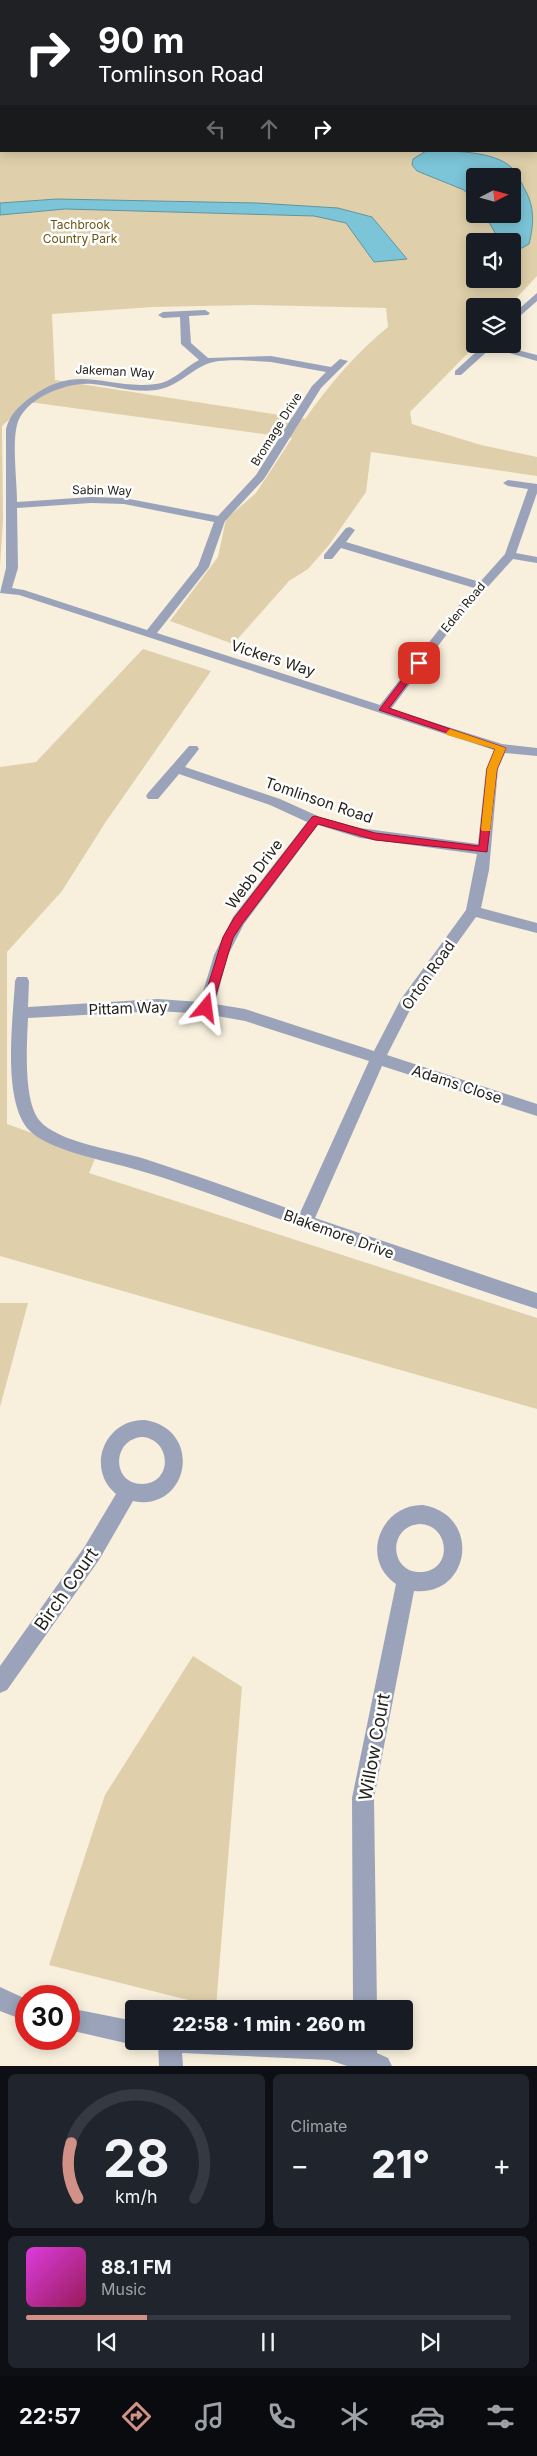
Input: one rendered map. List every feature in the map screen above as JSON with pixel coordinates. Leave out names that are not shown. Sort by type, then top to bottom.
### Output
[{"type":"street","points":[[521,311],[537,296]]},
{"type":"street","points":[[163,314],[205,313]]},
{"type":"street","points":[[184,314],[186,344],[206,361],[274,358],[302,362],[331,370]]},
{"type":"street","points":[[458,373],[479,353]]},
{"type":"street","points":[[520,353],[537,358]]},
{"type":"street","name":"Jakeman Way","points":[[3,590],[12,568],[12,422],[16,416],[44,391],[57,384],[75,381],[156,387],[176,382],[206,361]]},
{"type":"street","name":"Bromage Drive","points":[[150,634],[203,567],[220,520],[260,477],[317,386],[331,370],[343,362]]},
{"type":"street","points":[[508,483],[535,487],[510,555],[537,560]]},
{"type":"street","name":"Sabin Way","points":[[12,505],[116,501],[220,520]]},
{"type":"street","points":[[328,557],[350,530]]},
{"type":"street","points":[[340,544],[480,586]]},
{"type":"street","name":"Eden Road","points":[[383,710],[480,586],[510,555]]},
{"type":"street","name":"Vickers Way","points":[[3,590],[150,634],[501,748],[537,752]]},
{"type":"street","name":"Orton Road","points":[[304,1221],[378,1058],[406,1003],[473,911],[479,888],[492,769],[501,748]]},
{"type":"street","points":[[153,796],[193,749]]},
{"type":"street","name":"Tomlinson Road","points":[[177,769],[275,802],[315,820],[375,836],[484,850]]},
{"type":"street","name":"Webb Drive","points":[[206,1008],[228,937],[238,921],[315,820]]},
{"type":"street","points":[[473,911],[537,928]]},
{"type":"street","points":[[21,1013],[22,981]]},
{"type":"street","name":"Pittam Way","points":[[21,1013],[158,1005],[206,1008],[245,1016],[378,1058]]},
{"type":"street","name":"Blakemore Drive","points":[[21,1013],[22,1092],[27,1115],[34,1126],[48,1135],[142,1164],[463,1278],[537,1301]]},
{"type":"street","name":"Adams Close","points":[[378,1058],[537,1110]]},
{"type":"street","name":"Birch Court","points":[[0,1683],[92,1553],[128,1492]]},
{"type":"street","name":"Willow Court","points":[[365,2000],[363,1798],[407,1578]]},
{"type":"street","points":[[0,1998],[15,2007]]},
{"type":"street","points":[[80,2021],[125,2031]]},
{"type":"street","points":[[171,2050],[171,2066]]},
{"type":"street","points":[[339,2050],[370,2056]]},
{"type":"green space","name":"Tachbrook Country Park","points":[[0,152],[537,152],[537,276],[516,298],[466,298],[466,353],[468,353],[410,412],[412,424],[481,445],[537,457],[537,476],[371,452],[366,492],[329,545],[308,569],[289,581],[233,644],[170,621],[218,557],[226,519],[256,493],[292,438],[29,402],[2,426],[3,520],[0,566]],"holes":[[[254,305],[386,308],[388,327],[344,370],[305,419],[55,380],[52,314],[153,307]]]},
{"type":"green space","points":[[143,649],[211,671],[105,823],[62,891],[7,952],[7,1124],[96,1156],[89,1173],[537,1318],[537,1409],[0,1256],[0,767],[36,762]]},
{"type":"green space","points":[[0,1303],[28,1303],[0,1407]]},
{"type":"green space","points":[[193,1656],[242,1687],[217,2000],[188,2000],[49,1965],[105,1795]]},
{"type":"water","points":[[424,152],[459,152],[494,158],[512,168],[466,168],[466,192],[417,171],[412,165],[413,159]]},
{"type":"water","points":[[521,181],[532,208],[533,222],[529,244],[521,248],[521,233],[495,233],[489,223],[521,223]]},
{"type":"water","points":[[57,199],[257,203],[338,208],[372,217],[407,259],[374,262],[346,223],[314,216],[65,209],[0,215],[0,203]]},
{"type":"slow traffic","points":[[450,733],[501,748],[492,769],[486,829]]},
{"type":"route","points":[[206,1008],[228,937],[238,921],[315,820],[360,833],[391,839],[484,850],[492,769],[501,748],[383,710],[419,663]]}]
